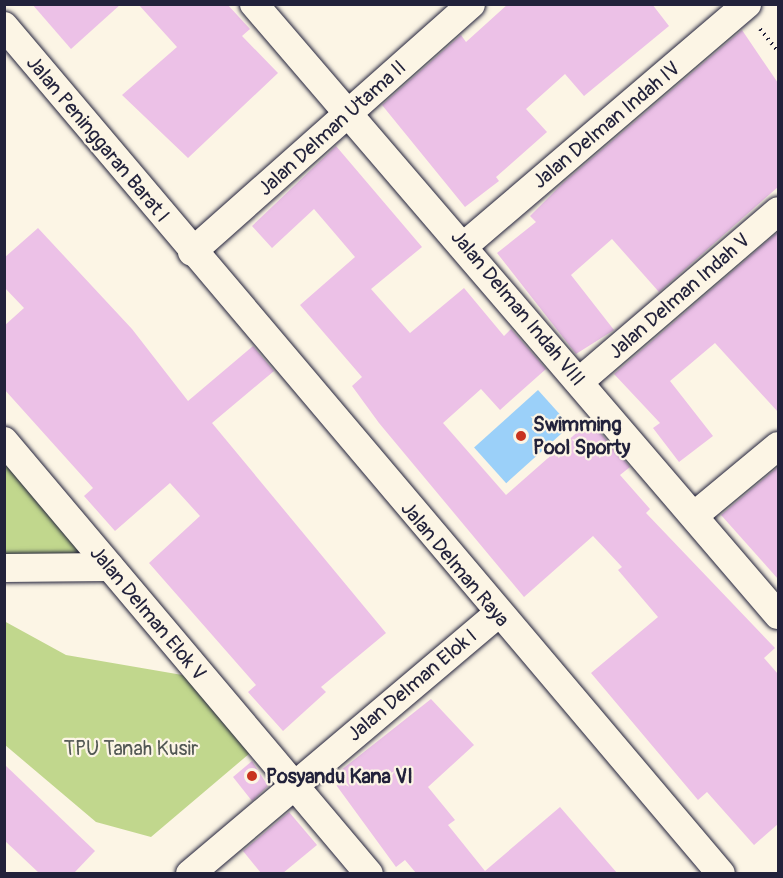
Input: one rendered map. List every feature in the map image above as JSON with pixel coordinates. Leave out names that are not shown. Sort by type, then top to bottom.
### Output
[{"type":"street","name":"Jalan Delman Indah VIII","points":[[254,4],[465,245],[778,615]]},
{"type":"street","name":"Jalan Delman Utama II","points":[[192,252],[471,4]]},
{"type":"street","name":"Jalan Delman Indah IV","points":[[465,245],[747,4]]},
{"type":"street","name":"Jalan Peninggaran Barat I","points":[[4,27],[192,252]]},
{"type":"street","name":"Jalan Delman Indah V","points":[[580,381],[778,211]]},
{"type":"street","name":"Jalan Delman Raya","points":[[192,252],[497,615],[721,873]]},
{"type":"street","name":"Jalan Delman Elok V","points":[[4,441],[369,873]]},
{"type":"street","points":[[695,515],[778,446]]},
{"type":"street","points":[[4,568],[110,567]]},
{"type":"street","name":"Jalan Delman Elok I","points":[[190,873],[293,783],[497,615]]},
{"type":"green space","points":[[4,444],[110,567],[5,564]]},
{"type":"green space","name":"TPU Tanah Kusir","points":[[4,621],[66,655],[194,677],[256,748],[151,837],[96,822],[5,745]]},
{"type":"water","name":"Swimming Pool Sporty","points":[[538,390],[570,426],[506,483],[474,448]]},
{"type":"building","points":[[32,4],[121,4],[71,49]]},
{"type":"building","points":[[138,4],[227,4],[250,29],[242,36],[278,73],[188,158],[122,95],[177,47]]},
{"type":"building","points":[[508,4],[652,4],[669,26],[584,96],[565,74],[526,109],[547,132],[496,177],[499,181],[465,207],[382,105],[461,35],[466,42]]},
{"type":"building","points":[[742,30],[778,83],[778,187],[659,292],[612,239],[571,275],[614,330],[576,354],[497,253],[536,222],[530,216],[563,183]]},
{"type":"building","points":[[336,146],[422,247],[371,289],[410,333],[464,288],[504,336],[511,329],[546,369],[500,410],[481,389],[443,423],[506,495],[590,421],[630,467],[620,475],[650,509],[646,513],[775,648],[764,658],[778,674],[778,824],[754,845],[707,792],[698,800],[591,673],[658,617],[618,570],[622,567],[593,536],[524,597],[379,423],[352,386],[362,377],[300,305],[355,257],[314,209],[272,248],[252,226]]},
{"type":"building","points":[[38,228],[132,329],[188,401],[253,346],[274,371],[212,423],[386,633],[321,687],[326,692],[283,731],[248,692],[256,685],[149,563],[200,516],[170,483],[115,531],[84,496],[93,488],[4,389],[4,326],[24,308],[4,287],[4,258]]},
{"type":"building","points":[[778,232],[778,412],[715,343],[670,381],[713,436],[679,462],[653,428],[660,423],[614,374]]},
{"type":"building","points":[[778,467],[778,579],[721,515]]},
{"type":"building","points":[[431,699],[474,745],[428,787],[455,820],[448,825],[485,871],[560,807],[617,873],[416,873],[405,860],[396,867],[331,778]]},
{"type":"building","name":"Posyandu Kana VI","points":[[252,761],[268,786],[252,801],[233,777]]},
{"type":"building","points":[[4,764],[95,851],[74,873],[39,873],[4,840]]},
{"type":"building","points":[[289,812],[317,845],[283,873],[261,873],[243,851]]},
{"type":"place","name":"Swimming Pool Sporty","points":[[521,436]]},
{"type":"place","name":"Posyandu Kana VI","points":[[252,776]]}]
